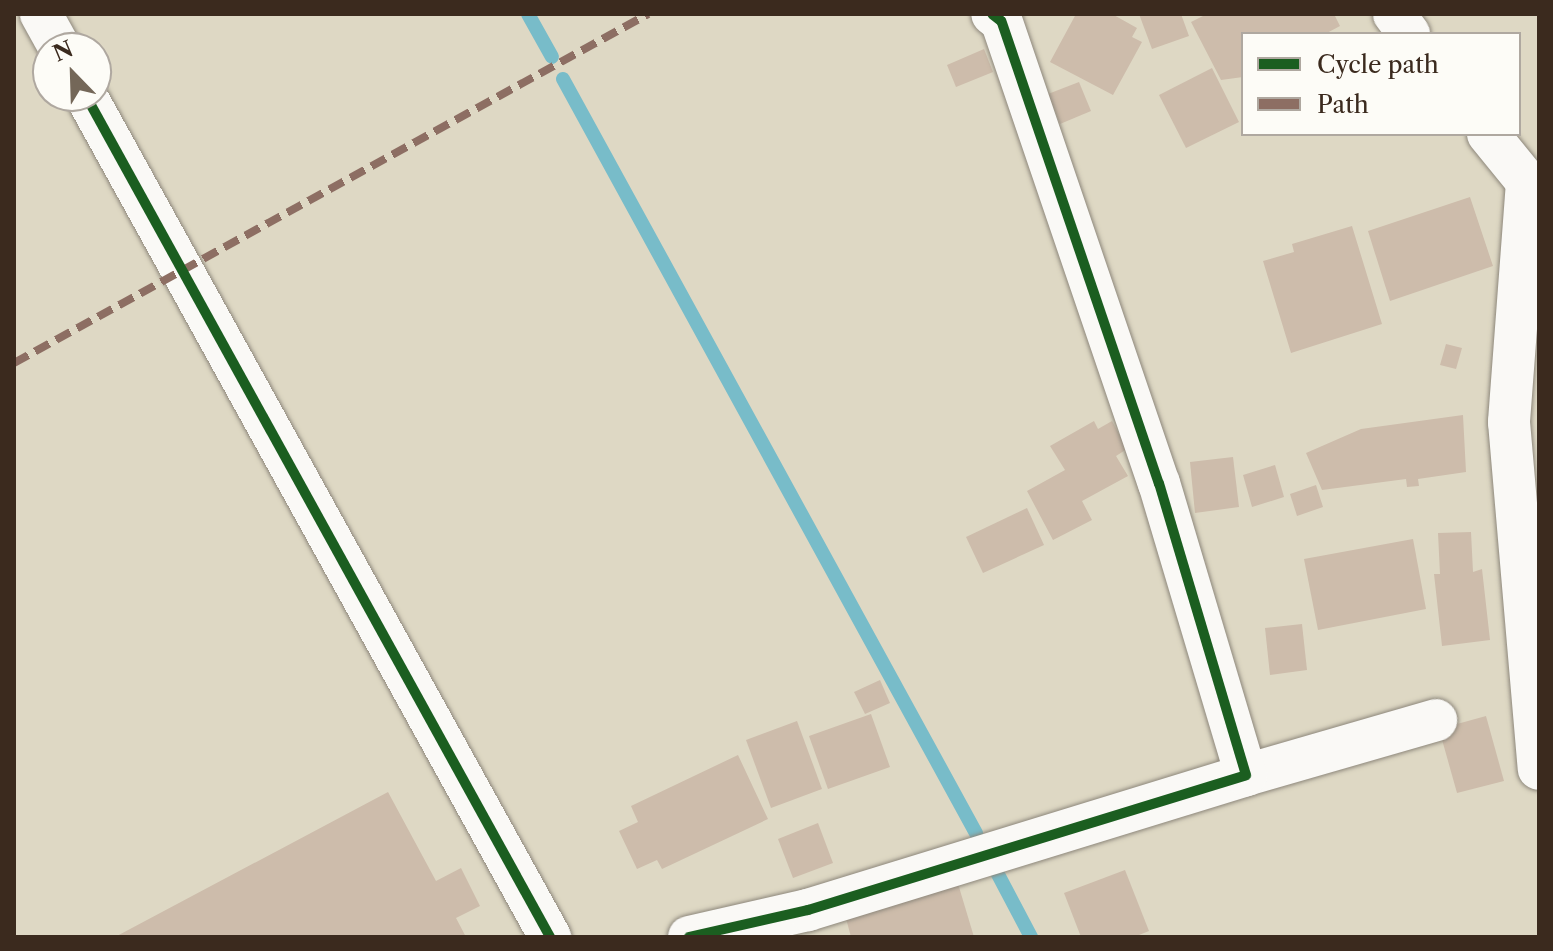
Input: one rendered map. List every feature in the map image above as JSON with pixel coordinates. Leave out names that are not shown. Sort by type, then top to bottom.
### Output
[{"type":"street","points":[[41,14],[51,32]]},
{"type":"street","points":[[992,14],[1001,21],[1159,484],[1246,775]]},
{"type":"street","points":[[1394,14],[1408,32]]},
{"type":"street","points":[[95,112],[550,937]]},
{"type":"street","points":[[1490,136],[1527,182],[1509,422],[1539,769]]},
{"type":"street","points":[[689,937],[808,910],[1436,720]]},
{"type":"building","points":[[1076,14],[1112,14],[1137,28],[1132,37],[1142,42],[1113,95],[1050,62]]},
{"type":"building","points":[[1139,14],[1181,14],[1189,36],[1152,49]]},
{"type":"building","points":[[1207,14],[1334,14],[1340,26],[1329,32],[1241,32],[1241,77],[1221,80],[1191,22]]},
{"type":"building","points":[[984,49],[993,72],[956,87],[947,65]]},
{"type":"building","points":[[1212,68],[1239,122],[1186,148],[1159,95]]},
{"type":"building","points":[[1079,82],[1091,111],[1060,124],[1048,94]]},
{"type":"building","points":[[1470,197],[1493,266],[1390,301],[1368,231]]},
{"type":"building","points":[[1352,226],[1382,324],[1291,353],[1263,261],[1294,252],[1292,244]]},
{"type":"building","points":[[1446,344],[1462,348],[1456,369],[1440,365]]},
{"type":"building","points":[[1463,415],[1466,472],[1418,479],[1419,486],[1407,487],[1406,479],[1322,490],[1306,453],[1361,429]]},
{"type":"building","points":[[1094,421],[1098,429],[1112,421],[1127,449],[1116,456],[1128,476],[1082,501],[1092,520],[1053,540],[1027,491],[1065,470],[1050,446]]},
{"type":"building","points":[[1233,457],[1239,507],[1195,513],[1190,462]]},
{"type":"building","points":[[1275,465],[1284,497],[1252,507],[1243,475]]},
{"type":"building","points":[[1316,485],[1323,507],[1297,516],[1290,494]]},
{"type":"building","points":[[1027,508],[1044,545],[983,573],[966,537]]},
{"type":"building","points":[[1471,532],[1473,572],[1482,569],[1490,640],[1442,646],[1434,574],[1440,574],[1438,533]]},
{"type":"building","points":[[1413,539],[1426,609],[1318,630],[1304,559]]},
{"type":"building","points":[[1302,624],[1307,670],[1270,675],[1265,628]]},
{"type":"building","points":[[880,680],[890,703],[865,714],[854,692]]},
{"type":"building","points":[[871,714],[890,767],[828,789],[809,736]]},
{"type":"building","points":[[1486,716],[1504,781],[1457,793],[1439,729]]},
{"type":"building","points":[[797,721],[822,789],[771,808],[746,740]]},
{"type":"building","points":[[738,755],[768,819],[662,869],[657,860],[637,869],[619,831],[638,822],[631,806]]},
{"type":"building","points":[[388,792],[436,881],[461,868],[480,906],[456,918],[466,937],[115,937]]},
{"type":"building","points":[[818,823],[833,863],[793,878],[778,839]]},
{"type":"building","points":[[1125,870],[1149,931],[1134,937],[1081,937],[1064,893]]},
{"type":"building","points":[[956,877],[974,937],[851,937],[844,911]]},
{"type":"waterway","points":[[528,14],[552,57]]},
{"type":"waterway","points":[[563,79],[976,833]]},
{"type":"waterway","points":[[992,863],[1031,937]]},
{"type":"marked path","points":[[14,363],[648,14]]},
{"type":"cycle path","points":[[689,937],[808,910],[1246,775],[1159,484],[1001,21],[992,14]]},
{"type":"cycle path","points":[[95,112],[550,937]]}]
